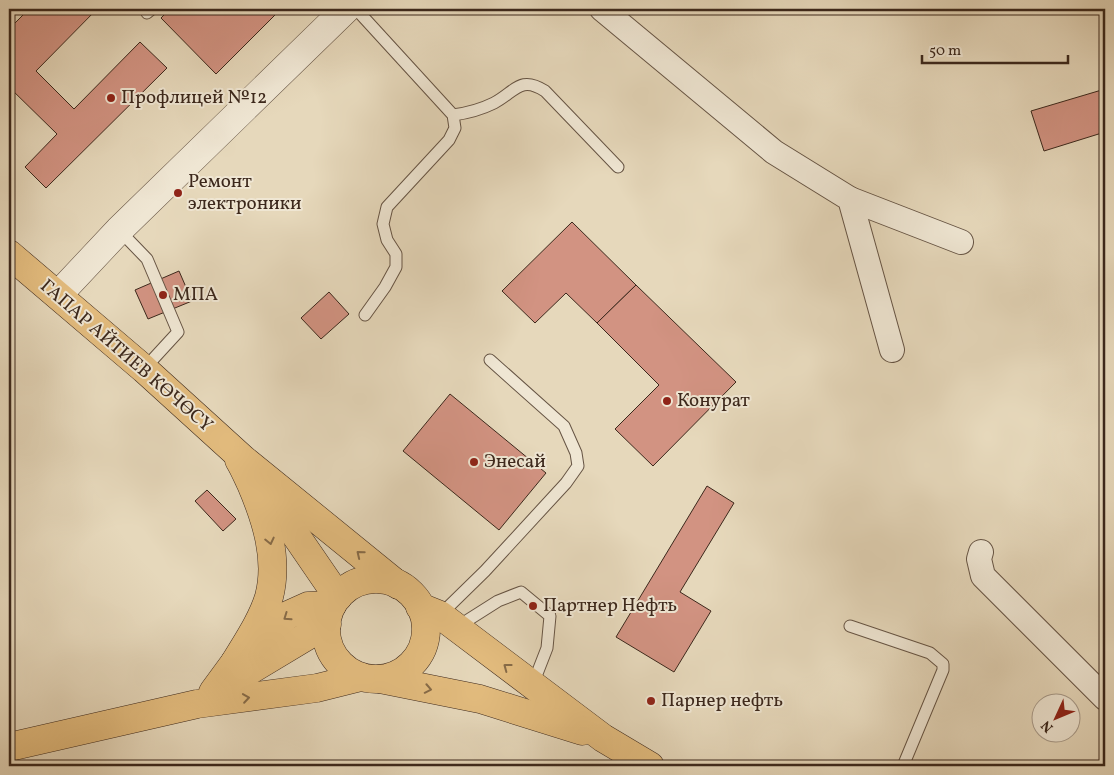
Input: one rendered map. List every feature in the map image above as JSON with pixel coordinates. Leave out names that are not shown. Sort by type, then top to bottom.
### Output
[{"type":"main road","name":"ГАПАР АЙТИЕВ КӨЧӨСҮ","points":[[9,254],[144,369],[237,454],[398,585]]},
{"type":"main road","name":"ГАПАР АЙТИЕВ КӨЧӨСҮ","points":[[237,454],[332,609]]},
{"type":"main road","points":[[235,662],[262,615],[269,596],[273,567],[272,550],[261,507],[237,454]]},
{"type":"main road","points":[[205,698],[332,609],[344,591],[361,582],[380,580],[398,585],[603,738],[650,766]]},
{"type":"main road","points":[[205,698],[235,662],[288,615],[308,606],[332,609]]},
{"type":"main road","points":[[332,609],[328,643],[337,660],[344,668],[370,678],[480,699],[603,738]]},
{"type":"main road","points":[[9,747],[205,698],[317,688],[400,673],[417,658],[425,638],[426,628],[439,617]]},
{"type":"street","points":[[58,295],[119,230],[346,9]]},
{"type":"street","points":[[602,9],[774,152],[850,199],[961,242]]},
{"type":"street","points":[[850,199],[892,350]]},
{"type":"street","points":[[981,552],[979,559],[983,576],[1105,698]]},
{"type":"lane","points":[[356,9],[452,115],[455,128],[448,140],[387,207],[382,224],[387,240],[396,254],[396,267],[385,287],[365,315]]},
{"type":"lane","points":[[452,115],[472,113],[495,103],[520,86],[534,84],[546,91],[618,166]]},
{"type":"lane","points":[[119,230],[147,259],[178,332],[144,369]]},
{"type":"lane","points":[[439,617],[486,572],[566,483],[578,466],[576,453],[564,426],[490,360]]},
{"type":"lane","points":[[439,617],[498,601],[521,592],[550,616],[546,648],[533,686]]},
{"type":"lane","points":[[850,626],[930,653],[942,664],[943,670],[903,766]]},
{"type":"building","name":"Профлицей №12","points":[[29,9],[97,9],[36,71],[74,109],[140,42],[167,68],[46,188],[25,167],[57,134],[9,87],[9,29]]},
{"type":"building","points":[[170,9],[281,9],[216,74],[161,18]]},
{"type":"building","points":[[1105,89],[1105,132],[1044,151],[1031,111]]},
{"type":"building","points":[[572,222],[636,285],[597,323],[566,293],[535,323],[502,291]]},
{"type":"building","name":"МПА","points":[[179,271],[192,301],[148,319],[135,290]]},
{"type":"building","points":[[636,285],[736,382],[653,466],[615,429],[659,385],[597,323]]},
{"type":"building","points":[[329,292],[349,314],[321,339],[301,318]]},
{"type":"building","name":"Энесай","points":[[450,394],[546,473],[499,530],[403,451]]},
{"type":"building","points":[[707,486],[734,503],[680,592],[711,611],[674,672],[616,637]]},
{"type":"building","points":[[207,490],[236,519],[223,531],[195,501]]},
{"type":"place","name":"Профлицей №12","points":[[111,98]]},
{"type":"place","name":"Ремонт электроники","points":[[178,193]]},
{"type":"place","name":"МПА","points":[[163,295]]},
{"type":"place","name":"Конурат","points":[[667,401]]},
{"type":"place","name":"Энесай","points":[[474,462]]},
{"type":"place","name":"Партнер Нефть","points":[[533,606]]},
{"type":"place","name":"Парнер нефть","points":[[651,701]]}]
